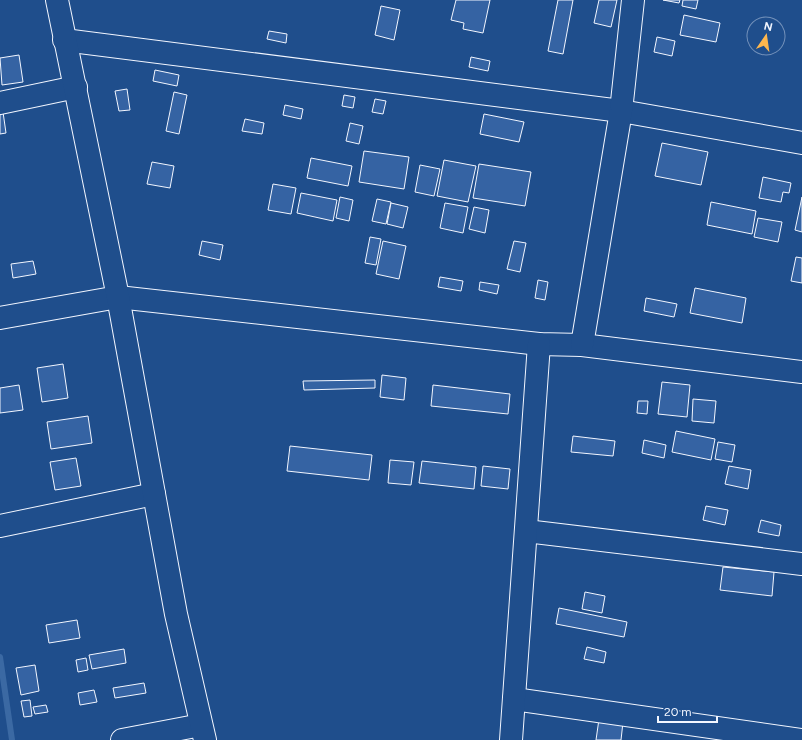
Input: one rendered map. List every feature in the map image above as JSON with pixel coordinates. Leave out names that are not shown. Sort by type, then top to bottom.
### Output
[{"type":"street","points":[[57,0],[118,297],[176,614],[203,733],[122,740]]},
{"type":"street","points":[[582,346],[621,111],[633,0]]},
{"type":"street","points":[[64,40],[621,111],[802,143]]},
{"type":"street","points":[[0,103],[76,88]]},
{"type":"street","points":[[0,318],[118,297],[539,344],[582,346],[802,372]]},
{"type":"street","points":[[511,740],[539,344]]},
{"type":"street","points":[[0,526],[154,494]]},
{"type":"street","points":[[526,532],[802,564]]},
{"type":"street","points":[[514,699],[801,740]]},
{"type":"building","points":[[456,0],[490,0],[483,33],[463,29],[464,23],[451,20]]},
{"type":"building","points":[[558,0],[573,0],[563,54],[548,51]]},
{"type":"building","points":[[599,0],[617,0],[611,27],[594,23]]},
{"type":"building","points":[[663,0],[680,0],[679,3]]},
{"type":"building","points":[[683,0],[698,0],[696,9],[682,6]]},
{"type":"building","points":[[381,6],[400,10],[394,40],[375,35]]},
{"type":"building","points":[[684,15],[720,23],[716,42],[680,35]]},
{"type":"building","points":[[269,31],[287,34],[286,43],[267,39]]},
{"type":"building","points":[[657,37],[675,41],[672,56],[654,52]]},
{"type":"building","points":[[19,55],[23,82],[2,85],[0,58]]},
{"type":"building","points":[[471,57],[490,61],[488,71],[469,67]]},
{"type":"building","points":[[155,70],[179,75],[177,86],[153,81]]},
{"type":"building","points":[[127,89],[130,110],[119,111],[115,91]]},
{"type":"building","points":[[174,92],[187,95],[179,134],[166,131]]},
{"type":"building","points":[[344,95],[355,97],[353,108],[342,106]]},
{"type":"building","points":[[375,99],[386,101],[383,114],[372,112]]},
{"type":"building","points":[[285,105],[303,109],[301,119],[283,115]]},
{"type":"building","points":[[0,112],[3,112],[6,133],[0,134]]},
{"type":"building","points":[[484,114],[524,122],[519,142],[480,134]]},
{"type":"building","points":[[245,119],[264,123],[262,134],[242,131]]},
{"type":"building","points":[[350,123],[363,126],[359,144],[346,141]]},
{"type":"building","points":[[662,143],[708,152],[701,185],[655,176]]},
{"type":"building","points":[[364,151],[409,157],[404,189],[359,182]]},
{"type":"building","points":[[311,158],[352,166],[348,186],[307,178]]},
{"type":"building","points":[[444,160],[476,166],[468,202],[437,196]]},
{"type":"building","points":[[152,162],[174,166],[170,188],[147,184]]},
{"type":"building","points":[[479,164],[531,172],[525,206],[473,198]]},
{"type":"building","points":[[420,165],[440,169],[434,196],[415,192]]},
{"type":"building","points":[[763,177],[791,183],[789,193],[783,192],[781,202],[759,198]]},
{"type":"building","points":[[273,184],[296,188],[291,214],[268,210]]},
{"type":"building","points":[[301,193],[337,200],[333,221],[297,213]]},
{"type":"building","points":[[340,197],[353,200],[349,221],[336,218]]},
{"type":"building","points":[[802,197],[802,232],[795,230]]},
{"type":"building","points":[[377,199],[391,202],[386,224],[372,221]]},
{"type":"building","points":[[711,202],[756,211],[752,234],[707,225]]},
{"type":"building","points":[[391,203],[408,207],[403,228],[387,224]]},
{"type":"building","points":[[445,203],[468,207],[463,233],[440,228]]},
{"type":"building","points":[[474,207],[489,210],[485,233],[469,229]]},
{"type":"building","points":[[758,218],[782,222],[778,242],[754,237]]},
{"type":"building","points":[[370,237],[381,239],[376,265],[365,263]]},
{"type":"building","points":[[202,241],[223,245],[220,260],[199,255]]},
{"type":"building","points":[[383,241],[406,246],[399,279],[376,274]]},
{"type":"building","points":[[514,241],[526,243],[520,272],[507,269]]},
{"type":"building","points":[[796,257],[802,258],[802,283],[791,281]]},
{"type":"building","points":[[33,261],[36,274],[13,278],[11,264]]},
{"type":"building","points":[[440,277],[463,281],[461,291],[438,287]]},
{"type":"building","points":[[538,280],[548,282],[545,300],[535,298]]},
{"type":"building","points":[[480,282],[499,285],[497,294],[479,290]]},
{"type":"building","points":[[695,288],[746,298],[742,323],[690,313]]},
{"type":"building","points":[[646,298],[677,304],[674,317],[644,311]]},
{"type":"building","points":[[63,364],[68,398],[42,402],[37,368]]},
{"type":"building","points":[[382,375],[406,378],[404,400],[380,397]]},
{"type":"building","points":[[375,380],[375,388],[304,390],[303,381]]},
{"type":"building","points":[[662,382],[690,385],[687,417],[658,414]]},
{"type":"building","points":[[19,385],[23,410],[0,413],[0,388]]},
{"type":"building","points":[[433,385],[510,394],[508,414],[431,406]]},
{"type":"building","points":[[693,399],[716,401],[714,423],[692,421]]},
{"type":"building","points":[[638,401],[648,401],[647,414],[637,413]]},
{"type":"building","points":[[88,416],[92,443],[51,449],[47,422]]},
{"type":"building","points":[[676,431],[715,439],[711,460],[672,452]]},
{"type":"building","points":[[573,436],[615,441],[613,456],[571,452]]},
{"type":"building","points":[[644,440],[666,445],[664,458],[642,453]]},
{"type":"building","points":[[718,442],[735,445],[732,462],[715,459]]},
{"type":"building","points":[[290,446],[372,455],[369,480],[287,471]]},
{"type":"building","points":[[76,458],[81,486],[55,490],[50,462]]},
{"type":"building","points":[[390,460],[414,462],[411,485],[388,483]]},
{"type":"building","points":[[422,461],[476,467],[474,489],[419,483]]},
{"type":"building","points":[[483,466],[510,469],[508,489],[481,486]]},
{"type":"building","points":[[729,466],[751,470],[748,489],[725,484]]},
{"type":"building","points":[[706,506],[728,510],[725,525],[703,520]]},
{"type":"building","points":[[761,520],[781,525],[779,536],[758,532]]},
{"type":"building","points":[[723,567],[774,572],[772,596],[720,590]]},
{"type":"building","points":[[585,592],[605,596],[602,613],[582,609]]},
{"type":"building","points":[[559,608],[627,622],[624,637],[556,624]]},
{"type":"building","points":[[77,620],[80,638],[49,643],[46,625]]},
{"type":"building","points":[[587,647],[606,652],[604,663],[584,659]]},
{"type":"building","points":[[124,649],[126,663],[92,669],[89,655]]},
{"type":"building","points":[[86,658],[88,670],[78,672],[76,660]]},
{"type":"building","points":[[35,665],[39,691],[21,695],[16,668]]},
{"type":"building","points":[[144,683],[146,693],[115,698],[113,688]]},
{"type":"building","points":[[94,690],[97,702],[80,705],[78,693]]},
{"type":"building","points":[[30,700],[32,716],[24,717],[21,701]]},
{"type":"building","points":[[46,705],[48,712],[35,714],[33,707]]},
{"type":"building","points":[[599,719],[623,722],[621,740],[596,740]]},
{"type":"waterway","points":[[0,657],[12,740]]}]
